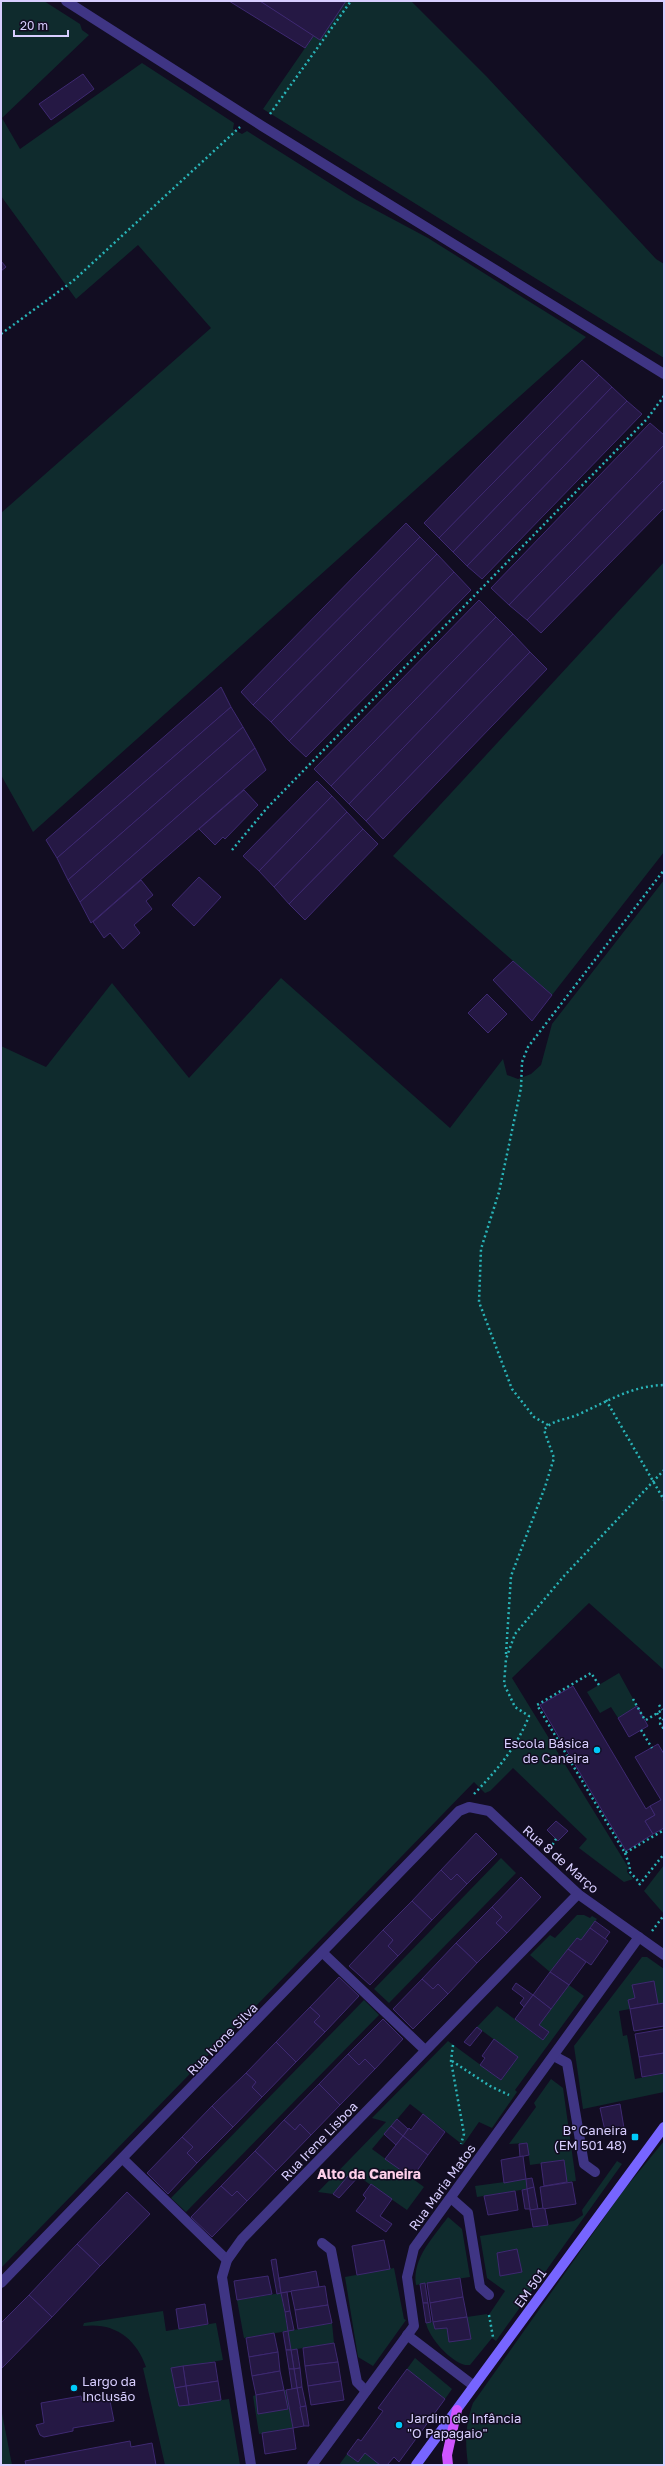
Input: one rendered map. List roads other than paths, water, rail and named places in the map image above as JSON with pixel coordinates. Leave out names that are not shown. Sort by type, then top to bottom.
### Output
[{"type":"main road","name":"EM 501","points":[[416,2465],[664,2126]]},
{"type":"main road","points":[[448,2465],[447,2454],[457,2410]]},
{"type":"street","points":[[66,1],[248,118],[664,374]]},
{"type":"street","name":"Rua 8 de Março","points":[[459,1811],[469,1807],[489,1811],[578,1894],[664,1955]]},
{"type":"street","name":"Rua Ivone Silva","points":[[1,2283],[323,1953],[459,1811]]},
{"type":"street","name":"Rua Irene Lisboa","points":[[251,2465],[222,2277],[227,2260],[242,2239],[578,1894]]},
{"type":"street","name":"Rua Maria Matos","points":[[312,2465],[414,2326],[407,2277],[414,2248],[554,2056],[642,1939]]},
{"type":"street","points":[[323,1953],[425,2050]]},
{"type":"street","points":[[554,2056],[567,2063],[584,2164],[595,2172]]},
{"type":"street","points":[[123,2159],[227,2260]]},
{"type":"street","points":[[451,2198],[468,2213],[480,2287],[489,2296]]},
{"type":"street","points":[[322,2244],[331,2250],[357,2382],[366,2391]]},
{"type":"street","points":[[407,2335],[474,2386]]},
{"type":"place","name":"Escola Básica de Caneira","points":[[597,1750]]},
{"type":"place","name":"Bº Caneira (EM 501 48)","points":[[635,2137]]},
{"type":"place","name":"Largo da Inclusão","points":[[74,2388]]},
{"type":"place","name":"Jardim de Infância \"O Papagaio\"","points":[[399,2425]]},
{"type":"district","name":"Alto da Caneira","points":[[369,2173]]}]
